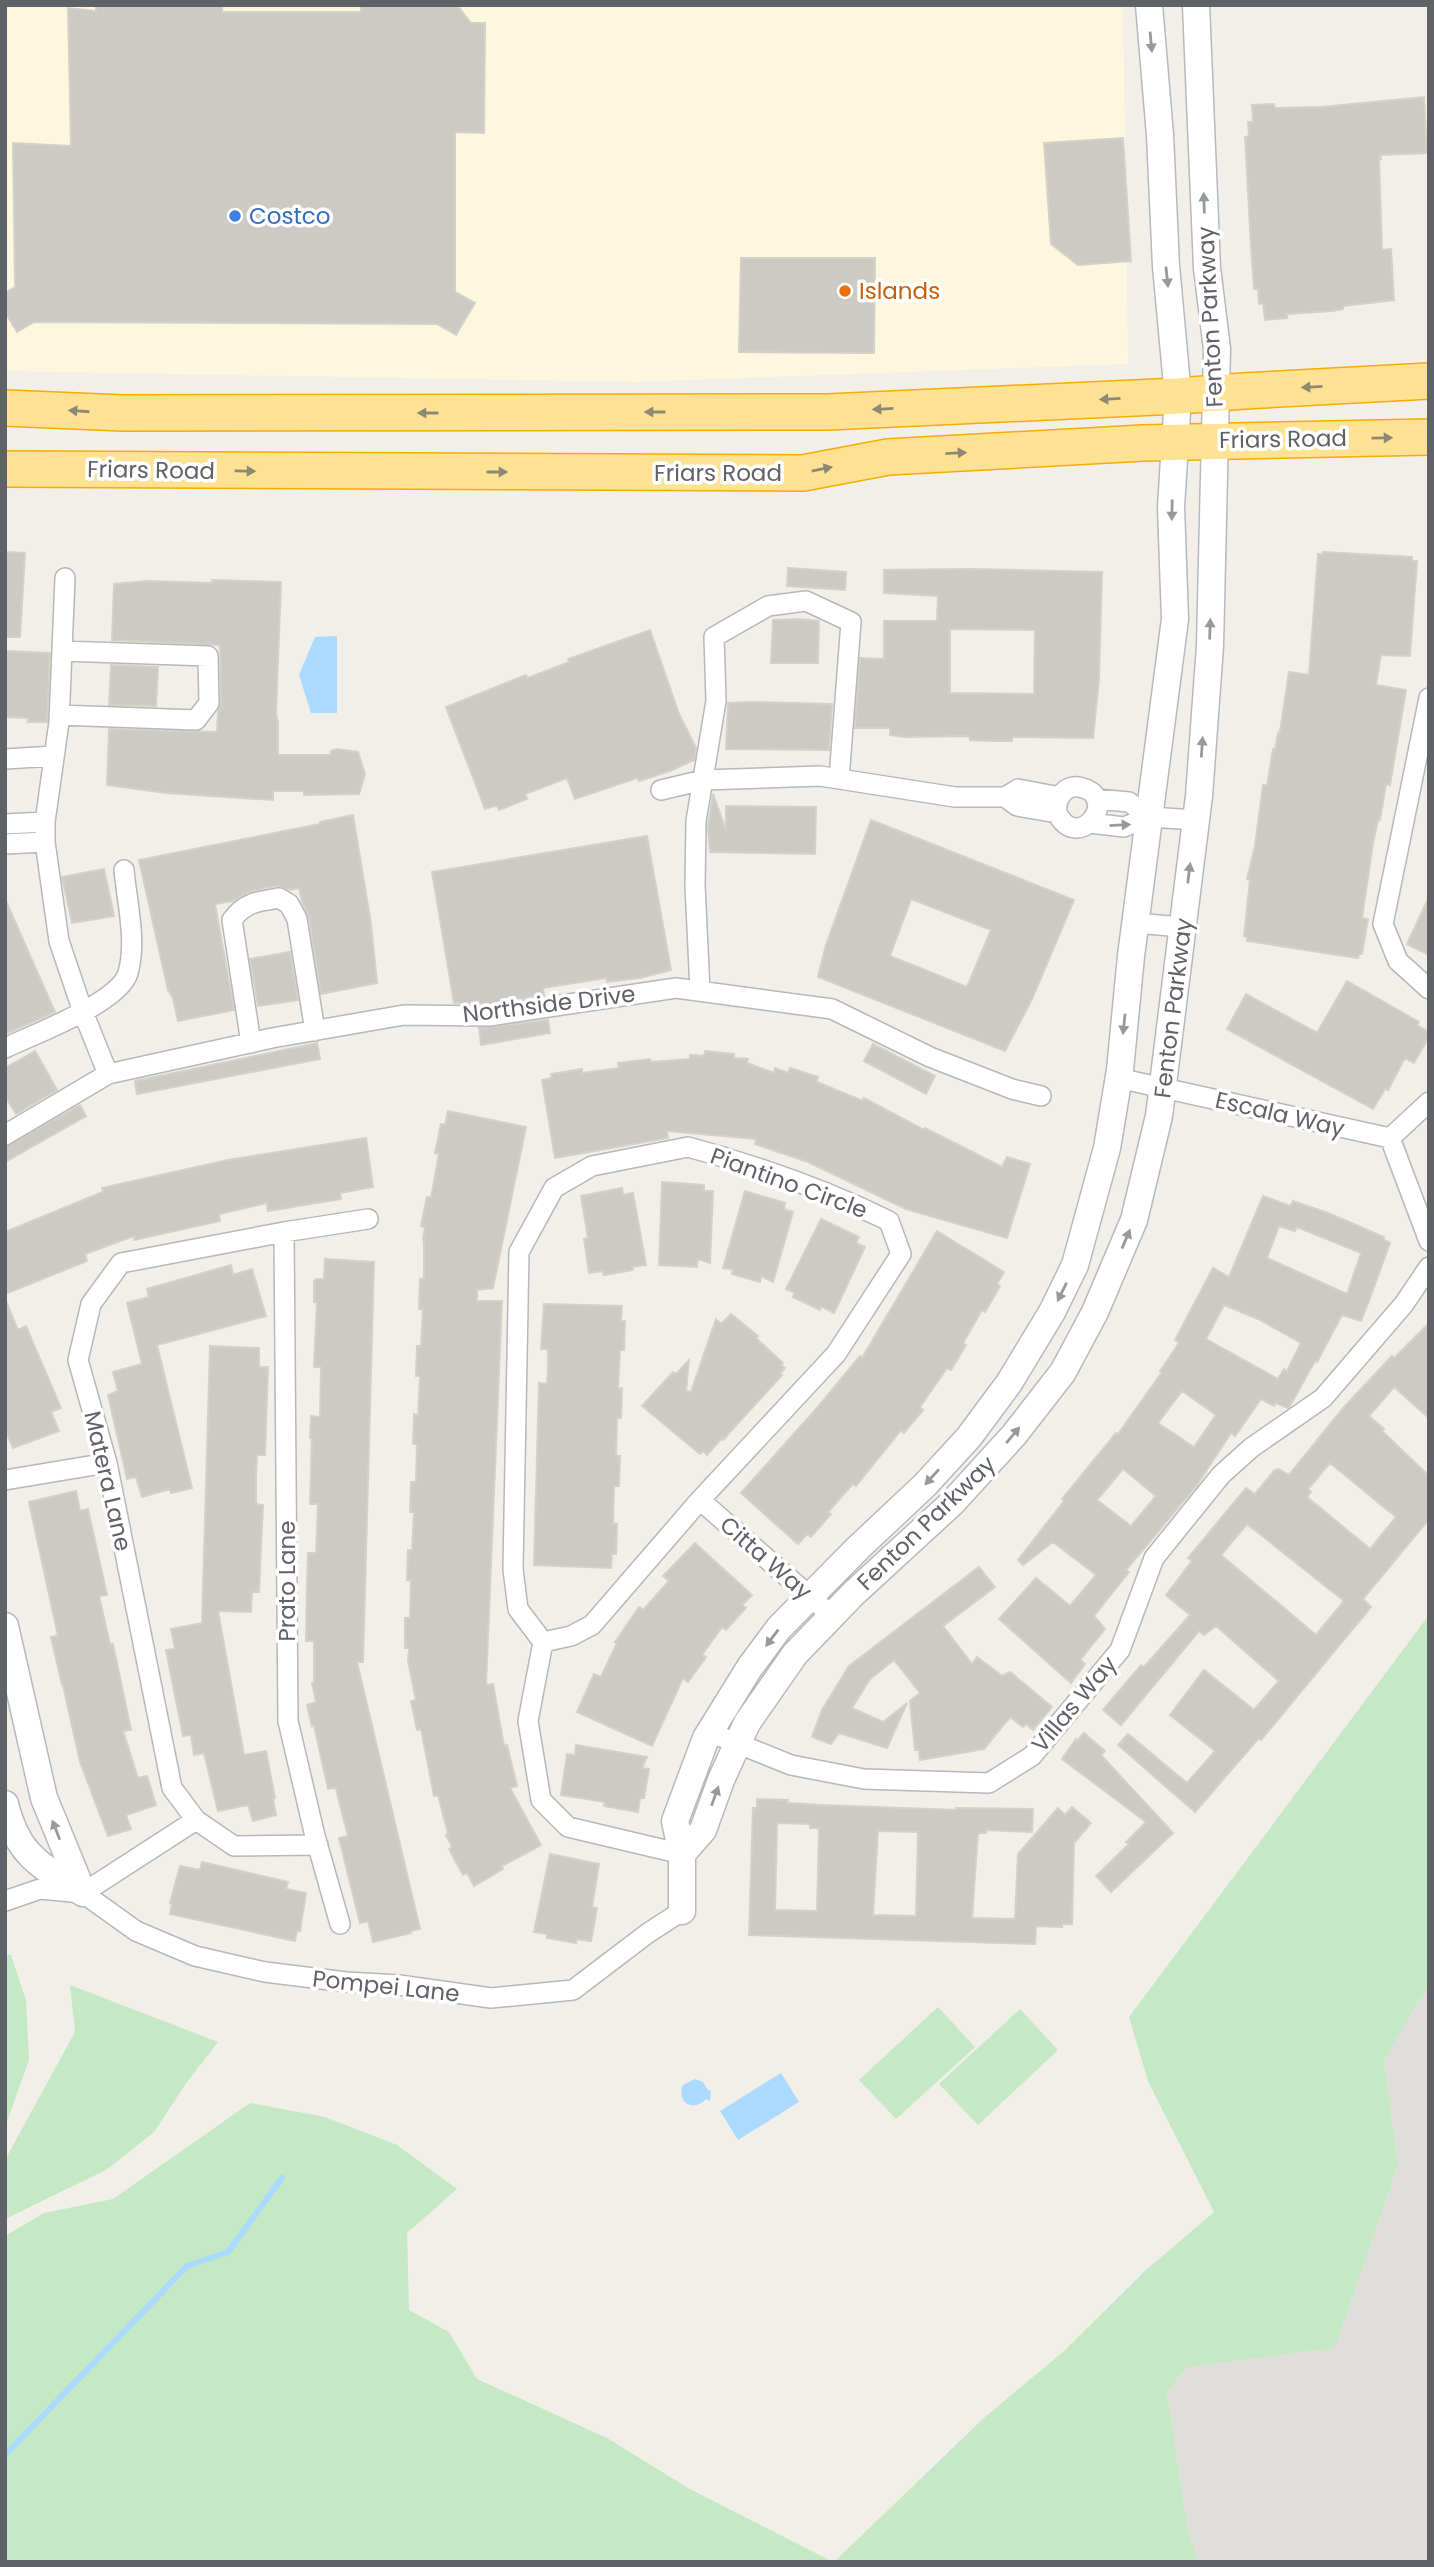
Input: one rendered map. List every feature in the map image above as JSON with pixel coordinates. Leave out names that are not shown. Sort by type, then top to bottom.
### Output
[{"type":"highway","name":"Friars Road","points":[[5,408],[123,413],[814,412],[1178,396],[1429,381]]},
{"type":"highway","name":"Friars Road","points":[[5,469],[803,473],[888,457],[1216,440],[1429,437]]},
{"type":"street","name":"Fenton Parkway","points":[[682,1911],[682,1854],[676,1821],[709,1732],[750,1667],[779,1628],[925,1485],[969,1437],[1009,1383],[1052,1312],[1075,1265],[1107,1148],[1175,619],[1171,506],[1178,396],[1166,266],[1160,135],[1149,5]]},
{"type":"street","name":"Fenton Parkway","points":[[682,1854],[703,1830],[747,1723],[795,1654],[854,1593],[952,1503],[1014,1436],[1063,1372],[1095,1312],[1134,1220],[1159,1116],[1163,1088],[1196,820],[1210,646],[1217,349],[1207,268],[1196,5]]},
{"type":"street","points":[[65,578],[59,715],[45,822],[45,842],[59,941],[108,1074]]},
{"type":"street","points":[[700,991],[695,885],[696,821],[716,701],[714,637],[768,606],[806,601],[851,622],[839,779]]},
{"type":"street","points":[[59,715],[196,720],[209,703],[208,656],[62,651]]},
{"type":"street","points":[[1429,698],[1383,924],[1398,961],[1429,989]]},
{"type":"street","points":[[5,759],[54,756]]},
{"type":"street","points":[[661,790],[703,780],[820,776],[955,797],[1005,797],[1017,806],[1059,805]]},
{"type":"street","points":[[1067,789],[1087,789],[1096,799],[1097,811],[1085,826],[1072,827],[1061,820],[1059,805],[1067,789]]},
{"type":"street","points":[[1096,799],[1129,802],[1149,817]]},
{"type":"street","points":[[1090,823],[1124,827],[1149,817],[1196,820]]},
{"type":"street","points":[[5,824],[45,822]]},
{"type":"street","points":[[5,844],[45,842]]},
{"type":"street","points":[[5,1048],[83,1012],[114,994],[127,976],[132,949],[124,870]]},
{"type":"street","points":[[251,1043],[232,919],[239,909],[258,901],[279,898],[289,904],[297,919],[315,1031]]},
{"type":"street","points":[[1135,923],[1182,927]]},
{"type":"street","name":"Northside Drive","points":[[5,1135],[108,1074],[251,1043],[404,1015],[489,1016],[676,988],[832,1009],[930,1057],[1012,1089],[1041,1096]]},
{"type":"street","name":"Escala Way","points":[[1118,1078],[1390,1138]]},
{"type":"street","points":[[1429,1102],[1390,1138],[1429,1241]]},
{"type":"street","name":"Piantino Circle","points":[[688,1147],[751,1164],[834,1194],[889,1221],[901,1254],[836,1354],[700,1500],[593,1625],[571,1636],[543,1642],[518,1609],[513,1569],[519,1252],[554,1188],[592,1166],[688,1147]]},
{"type":"street","name":"Matera Lane","points":[[318,1845],[234,1846],[196,1820],[172,1788],[107,1463],[78,1360],[91,1304],[121,1263],[368,1219]]},
{"type":"street","name":"Prato Lane","points":[[284,1232],[288,1721],[340,1923]]},
{"type":"street","name":"Villas Way","points":[[709,1732],[791,1765],[864,1779],[989,1783],[1032,1756],[1120,1650],[1154,1558],[1221,1475],[1243,1454],[1323,1398],[1404,1304],[1429,1267]]},
{"type":"street","points":[[5,1480],[107,1463]]},
{"type":"street","name":"Citta Way","points":[[700,1500],[832,1616]]},
{"type":"street","points":[[5,1626],[44,1798],[83,1893]]},
{"type":"street","points":[[543,1642],[528,1721],[541,1800],[568,1827],[682,1854]]},
{"type":"street","points":[[5,1804],[17,1838],[30,1857],[83,1893]]},
{"type":"street","points":[[5,1901],[40,1889],[83,1893],[196,1820]]},
{"type":"street","name":"Pompei Lane","points":[[83,1893],[136,1931],[195,1956],[265,1972],[346,1982],[399,1985],[491,1998],[573,1990],[648,1933],[682,1911]]},
{"type":"shaded area","points":[[5,5],[1123,5],[1128,364],[635,382],[5,371]]},
{"type":"shaded area","points":[[1429,1984],[1429,2562],[1198,2562],[1187,2525],[1167,2392],[1188,2367],[1335,2348],[1398,2165],[1384,2061]]},
{"type":"green space","points":[[1429,1615],[1429,1984],[1384,2061],[1398,2165],[1335,2348],[1188,2367],[1167,2392],[1187,2525],[1198,2562],[834,2562],[986,2416],[1063,2352],[1147,2269],[1214,2212],[1148,2081],[1129,2017]]},
{"type":"green space","points":[[5,1955],[11,1955],[26,2000],[29,2060],[5,2127]]},
{"type":"green space","points":[[70,1985],[218,2042],[154,2132],[106,2170],[5,2219],[5,2160],[75,2032]]},
{"type":"green space","points":[[938,2007],[975,2047],[896,2119],[859,2080]]},
{"type":"green space","points":[[1020,2009],[1058,2050],[978,2125],[939,2084]]},
{"type":"green space","points":[[250,2103],[325,2117],[397,2145],[457,2189],[407,2233],[409,2310],[449,2332],[477,2379],[607,2438],[688,2488],[833,2562],[5,2562],[5,2236],[44,2213],[113,2199]]},
{"type":"water","points":[[337,636],[337,713],[311,713],[299,675],[315,637]]},
{"type":"water","points":[[781,2073],[799,2102],[738,2140],[720,2111]]},
{"type":"water","points":[[695,2079],[703,2082],[711,2091],[710,2101],[706,2099],[691,2105],[684,2101],[681,2091],[683,2085]]},
{"type":"building","name":"Costco","points":[[96,5],[222,5],[222,12],[361,12],[361,5],[457,5],[471,23],[485,23],[484,133],[455,132],[455,292],[475,303],[456,335],[437,324],[34,322],[17,332],[5,312],[5,293],[15,287],[13,143],[71,146],[68,8],[96,11]]},
{"type":"building","points":[[1424,97],[1427,153],[1380,155],[1379,159],[1382,250],[1391,249],[1394,300],[1343,306],[1343,309],[1333,311],[1287,314],[1287,318],[1265,320],[1263,303],[1259,304],[1258,289],[1254,289],[1251,246],[1245,137],[1249,136],[1248,122],[1253,122],[1252,105],[1274,104],[1275,108],[1321,107]]},
{"type":"building","points":[[1123,138],[1131,261],[1078,265],[1051,244],[1044,143]]},
{"type":"building","points":[[741,258],[875,258],[874,353],[739,352]]},
{"type":"building","points":[[8,552],[25,553],[20,637],[5,637],[5,555]]},
{"type":"building","points":[[1323,552],[1412,557],[1412,561],[1417,561],[1410,656],[1381,655],[1376,685],[1406,690],[1390,785],[1386,784],[1373,843],[1362,918],[1368,919],[1362,954],[1359,954],[1358,958],[1247,941],[1244,936],[1250,880],[1247,879],[1255,846],[1263,785],[1267,786],[1273,749],[1275,750],[1280,732],[1289,672],[1309,675],[1318,554],[1323,555]]},
{"type":"building","points":[[788,568],[846,572],[845,590],[787,586]]},
{"type":"building","points":[[884,570],[1102,572],[1099,679],[1093,738],[1012,737],[1012,741],[990,741],[970,740],[970,736],[904,737],[890,735],[890,728],[855,728],[860,658],[884,659],[884,621],[937,621],[938,596],[884,593]],"holes":[[[950,629],[1035,630],[1034,694],[950,693]]]},
{"type":"building","points":[[212,580],[281,582],[276,713],[278,755],[331,755],[331,751],[336,749],[358,752],[365,774],[359,794],[304,795],[304,791],[273,791],[273,800],[166,793],[107,785],[109,729],[217,732],[221,703],[220,645],[112,640],[114,584],[148,581],[212,583]]},
{"type":"building","points":[[773,620],[819,621],[818,663],[771,663]]},
{"type":"building","points":[[650,630],[679,714],[696,748],[694,760],[670,771],[639,781],[637,778],[575,799],[567,778],[525,794],[527,799],[499,810],[497,805],[485,809],[446,707]]},
{"type":"building","points":[[5,651],[50,653],[47,722],[28,722],[28,718],[5,717]]},
{"type":"building","points":[[111,665],[158,667],[156,706],[109,705]]},
{"type":"building","points":[[728,703],[832,704],[829,750],[726,749]]},
{"type":"building","points":[[713,794],[726,830],[726,806],[816,807],[815,854],[710,852],[708,827]]},
{"type":"building","points":[[353,815],[371,924],[377,983],[321,994],[309,917],[299,888],[263,888],[248,892],[233,901],[215,904],[234,1010],[178,1021],[173,998],[168,990],[139,860]]},
{"type":"building","points":[[871,820],[1074,900],[1032,999],[1005,1051],[818,977],[826,945]],"holes":[[[911,899],[991,930],[967,987],[890,956]]]},
{"type":"building","points":[[647,836],[671,970],[640,978],[607,982],[606,978],[543,988],[544,995],[488,1004],[454,1003],[432,872]]},
{"type":"building","points":[[104,869],[114,916],[72,923],[62,877]]},
{"type":"building","points":[[1429,897],[1429,955],[1407,944]]},
{"type":"building","points":[[5,899],[55,1012],[5,1034]]},
{"type":"building","points":[[290,952],[298,1000],[258,1006],[250,959]]},
{"type":"building","points":[[1347,981],[1419,1022],[1417,1025],[1429,1032],[1429,1037],[1414,1063],[1405,1058],[1388,1090],[1385,1089],[1373,1109],[1227,1029],[1246,994],[1317,1033]]},
{"type":"building","points":[[548,1020],[550,1033],[481,1045],[479,1028]]},
{"type":"building","points":[[317,1043],[320,1059],[137,1094],[135,1081]]},
{"type":"building","points":[[873,1044],[935,1076],[926,1094],[864,1061]]},
{"type":"building","points":[[35,1051],[57,1090],[16,1114],[5,1096],[5,1068]]},
{"type":"building","points":[[705,1051],[734,1054],[734,1058],[748,1059],[747,1063],[774,1073],[775,1068],[788,1073],[790,1068],[818,1077],[817,1082],[863,1101],[864,1098],[1002,1167],[1007,1157],[1030,1164],[1007,1238],[906,1209],[808,1162],[755,1144],[756,1139],[667,1131],[668,1138],[555,1158],[542,1080],[552,1078],[551,1074],[582,1069],[582,1073],[619,1068],[618,1063],[650,1059],[651,1062],[690,1059],[690,1055],[704,1056]]},
{"type":"building","points":[[80,1105],[86,1116],[5,1162],[5,1147]]},
{"type":"building","points":[[448,1111],[526,1127],[493,1288],[477,1290],[477,1301],[502,1301],[486,1685],[493,1684],[504,1746],[507,1745],[517,1786],[510,1788],[541,1845],[502,1866],[503,1869],[474,1886],[467,1873],[463,1875],[449,1849],[452,1847],[446,1835],[448,1834],[438,1795],[434,1796],[421,1729],[417,1730],[411,1701],[416,1700],[408,1661],[409,1648],[405,1648],[405,1618],[410,1618],[411,1580],[407,1580],[408,1550],[412,1550],[414,1512],[410,1512],[411,1482],[416,1482],[417,1444],[413,1444],[420,1376],[416,1376],[417,1346],[421,1346],[423,1309],[419,1309],[420,1279],[424,1279],[425,1227],[421,1226],[427,1197],[431,1198],[441,1124],[445,1125]]},
{"type":"building","points":[[366,1138],[373,1187],[340,1193],[341,1199],[268,1211],[267,1203],[219,1214],[220,1221],[134,1240],[134,1236],[85,1254],[87,1261],[5,1294],[5,1232],[103,1192],[102,1188],[228,1160]]},
{"type":"building","points":[[662,1182],[704,1185],[704,1191],[713,1191],[710,1263],[698,1259],[697,1267],[659,1265]]},
{"type":"building","points":[[622,1188],[623,1195],[633,1193],[646,1265],[604,1275],[603,1271],[589,1273],[584,1239],[588,1238],[581,1196]]},
{"type":"building","points":[[745,1191],[785,1203],[784,1209],[793,1212],[773,1282],[761,1276],[760,1282],[732,1274],[733,1269],[723,1268]]},
{"type":"building","points":[[1263,1196],[1290,1206],[1293,1201],[1328,1213],[1384,1237],[1383,1239],[1390,1243],[1361,1321],[1342,1315],[1288,1408],[1276,1403],[1274,1406],[1261,1399],[1235,1436],[1231,1433],[1197,1485],[1126,1570],[1129,1572],[1094,1616],[1105,1629],[1080,1660],[1085,1664],[1071,1683],[999,1619],[1036,1578],[1070,1606],[1096,1575],[1053,1542],[1023,1565],[1018,1560],[1064,1501],[1062,1499],[1116,1433],[1118,1434],[1162,1372],[1160,1371],[1179,1343],[1175,1340],[1213,1268],[1229,1277]],"holes":[[[1279,1226],[1295,1231],[1297,1227],[1361,1253],[1347,1294],[1267,1258]],[[1224,1305],[1258,1319],[1301,1343],[1287,1371],[1284,1369],[1278,1379],[1206,1339]],[[1182,1391],[1216,1415],[1194,1447],[1158,1423]],[[1123,1469],[1156,1496],[1131,1526],[1097,1500]]]},
{"type":"building","points":[[821,1219],[859,1237],[856,1243],[865,1247],[834,1313],[821,1306],[820,1310],[793,1297],[795,1293],[786,1289]]},
{"type":"building","points":[[937,1231],[1004,1272],[997,1284],[1000,1286],[985,1312],[982,1310],[951,1370],[947,1368],[920,1407],[923,1410],[904,1433],[901,1430],[856,1486],[853,1484],[828,1512],[831,1514],[811,1537],[807,1534],[798,1544],[741,1493],[860,1356],[862,1358]]},
{"type":"building","points":[[325,1259],[374,1262],[363,1662],[357,1662],[420,1929],[373,1942],[368,1921],[360,1923],[339,1838],[348,1836],[336,1788],[328,1789],[307,1705],[316,1702],[312,1683],[314,1641],[306,1641],[308,1553],[316,1553],[318,1504],[310,1504],[311,1416],[320,1417],[321,1367],[314,1367],[317,1302],[314,1302],[314,1281],[324,1279]]},
{"type":"building","points":[[231,1265],[233,1275],[252,1269],[266,1316],[157,1345],[192,1488],[171,1493],[170,1489],[142,1497],[136,1477],[127,1479],[108,1395],[118,1391],[113,1372],[142,1364],[127,1303],[149,1297],[147,1289]]},
{"type":"building","points":[[5,1299],[18,1330],[26,1326],[61,1408],[51,1412],[59,1431],[13,1448],[5,1429]]},
{"type":"building","points":[[544,1304],[622,1306],[621,1321],[625,1321],[624,1350],[620,1350],[618,1389],[622,1388],[621,1418],[617,1418],[616,1456],[620,1456],[619,1486],[614,1486],[613,1524],[617,1524],[616,1554],[612,1554],[611,1568],[534,1565],[539,1383],[547,1384],[548,1367],[548,1349],[541,1349]]},
{"type":"building","points":[[731,1314],[758,1336],[756,1338],[785,1368],[780,1374],[782,1375],[723,1440],[722,1438],[707,1455],[703,1451],[700,1454],[642,1406],[673,1372],[676,1374],[689,1360],[686,1391],[691,1392],[716,1319],[721,1324]]},
{"type":"building","points":[[1429,1323],[1429,1418],[1394,1387],[1369,1416],[1429,1476],[1429,1519],[1363,1599],[1371,1607],[1261,1740],[1259,1738],[1195,1812],[1118,1745],[1128,1734],[1187,1783],[1215,1751],[1170,1715],[1204,1670],[1254,1710],[1279,1681],[1216,1626],[1204,1635],[1199,1631],[1121,1725],[1103,1710],[1141,1665],[1144,1667],[1190,1615],[1166,1595],[1192,1561],[1188,1558],[1246,1488],[1255,1494],[1275,1470],[1279,1469],[1289,1475],[1344,1407],[1392,1356],[1394,1358]],"holes":[[[1330,1463],[1396,1517],[1370,1549],[1307,1497],[1311,1492],[1308,1489]],[[1247,1524],[1344,1601],[1316,1635],[1221,1555]]]},
{"type":"building","points":[[210,1346],[259,1348],[259,1367],[268,1367],[265,1455],[257,1455],[256,1473],[256,1504],[263,1505],[259,1592],[252,1592],[251,1612],[218,1611],[244,1755],[266,1751],[275,1798],[276,1815],[253,1821],[248,1805],[218,1811],[204,1753],[194,1755],[191,1735],[183,1736],[166,1650],[175,1649],[171,1629],[202,1623]]},
{"type":"building","points":[[76,1491],[80,1511],[88,1509],[107,1595],[99,1596],[110,1644],[113,1644],[131,1730],[123,1731],[138,1778],[147,1776],[156,1805],[126,1815],[131,1829],[108,1836],[80,1762],[51,1637],[58,1636],[29,1502]]},
{"type":"building","points":[[695,1543],[752,1595],[742,1605],[746,1608],[726,1630],[722,1627],[702,1655],[706,1657],[688,1682],[683,1678],[652,1746],[577,1712],[594,1674],[601,1677],[617,1643],[615,1642],[639,1607],[643,1610],[669,1581],[663,1576]]},
{"type":"building","points":[[979,1567],[995,1587],[943,1626],[972,1664],[977,1657],[1002,1676],[1010,1672],[1052,1707],[1033,1730],[1026,1724],[1023,1727],[1010,1717],[984,1749],[920,1760],[919,1750],[915,1750],[910,1701],[920,1693],[894,1660],[870,1679],[852,1708],[883,1722],[907,1703],[887,1748],[839,1733],[831,1744],[812,1737],[822,1710],[849,1666]]},
{"type":"building","points":[[1084,1733],[1105,1751],[1101,1755],[1173,1833],[1111,1892],[1096,1876],[1129,1844],[1126,1842],[1146,1822],[1062,1759],[1076,1739],[1077,1741]]},
{"type":"building","points":[[576,1745],[647,1757],[642,1768],[649,1769],[644,1798],[640,1798],[638,1812],[604,1806],[605,1802],[561,1795],[567,1754],[575,1755]]},
{"type":"building","points":[[757,1799],[822,1805],[956,1810],[1033,1809],[1032,1832],[986,1830],[986,1833],[978,1833],[972,1918],[1015,1919],[1018,1854],[1058,1808],[1065,1815],[1072,1807],[1091,1823],[1074,1843],[1072,1924],[1062,1924],[1062,1927],[1036,1926],[1035,1944],[749,1935],[753,1808],[757,1808]],"holes":[[[777,1823],[810,1824],[810,1828],[819,1828],[817,1911],[775,1910]],[[878,1831],[918,1832],[916,1916],[873,1915]]]},
{"type":"building","points":[[550,1854],[599,1864],[592,1907],[597,1908],[591,1941],[577,1939],[576,1943],[547,1938],[547,1934],[534,1932]]},
{"type":"building","points":[[202,1862],[288,1882],[286,1889],[306,1893],[300,1931],[297,1931],[295,1941],[170,1914],[170,1903],[180,1866],[200,1870]]},
{"type":"waterway","points":[[5,2455],[187,2266],[228,2252],[282,2178]]},
{"type":"place","name":"Costco","points":[[235,216]]},
{"type":"place","name":"Islands","points":[[845,291]]}]
